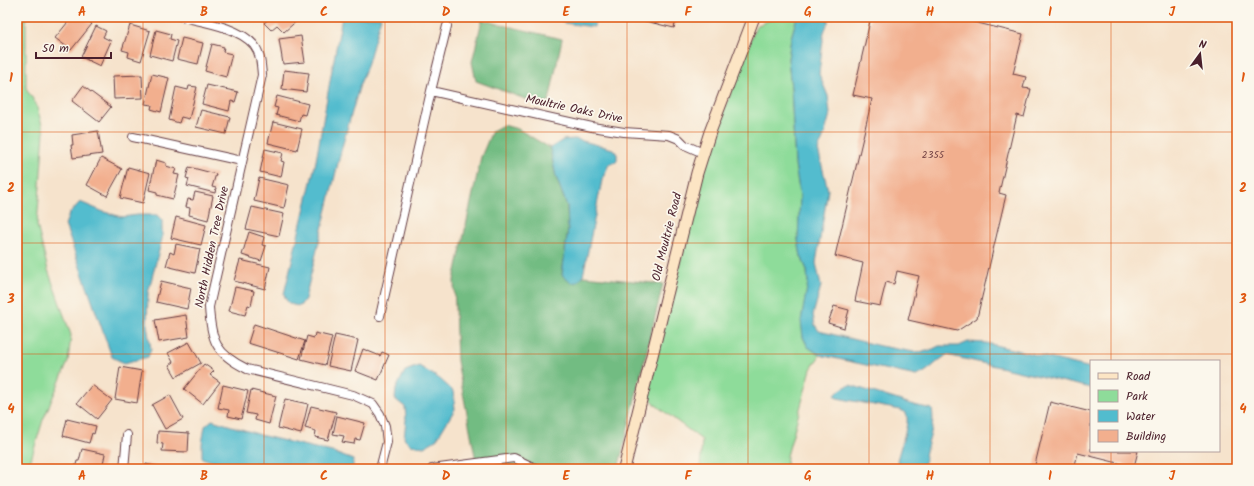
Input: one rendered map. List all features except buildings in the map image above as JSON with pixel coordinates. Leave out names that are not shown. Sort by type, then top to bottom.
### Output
[{"type":"main road","name":"Old Moultrie Road","points":[[624,469],[686,214],[703,153],[736,61],[754,17]]},
{"type":"street","name":"North Hidden Tree Drive","points":[[182,17],[229,29],[243,37],[254,45],[260,58],[262,75],[209,307],[210,327],[215,344],[224,355],[247,369],[353,395],[373,404],[380,414],[387,442],[380,469]]},
{"type":"street","points":[[380,316],[447,26]]},
{"type":"street","name":"Moultrie Oaks Drive","points":[[431,91],[608,130],[669,135],[678,139],[685,145],[703,153]]},
{"type":"street","points":[[133,137],[242,162]]},
{"type":"street","points":[[124,469],[127,435]]},
{"type":"street","points":[[432,469],[514,458],[537,469]]},
{"type":"green space","points":[[17,17],[26,17],[26,88],[36,104],[44,132],[37,225],[48,270],[71,335],[68,362],[43,420],[28,469],[17,469]]},
{"type":"green space","points":[[777,17],[797,17],[791,38],[788,59],[795,164],[800,196],[798,240],[801,256],[807,270],[808,282],[803,337],[808,347],[820,355],[811,369],[787,456],[786,469],[700,469],[702,440],[657,406],[647,394],[702,174],[715,134],[756,26]]},
{"type":"green space","points":[[482,20],[562,39],[549,101],[539,104],[476,81],[472,62]]},
{"type":"green space","points":[[503,125],[518,129],[550,148],[556,177],[567,206],[568,229],[562,275],[577,282],[583,276],[663,284],[618,469],[472,469],[476,461],[457,361],[454,280],[481,157],[492,131]]},
{"type":"water","points":[[342,17],[381,17],[342,147],[305,299],[300,306],[297,306],[288,302],[284,294],[316,161]]},
{"type":"water","points":[[557,17],[596,17],[594,27],[564,23]]},
{"type":"water","points":[[797,17],[827,17],[829,20],[824,32],[819,74],[828,96],[830,114],[824,136],[818,150],[828,190],[816,263],[821,286],[813,315],[815,325],[819,331],[880,346],[914,352],[929,351],[939,346],[959,346],[968,342],[986,343],[1090,368],[1090,388],[947,355],[925,372],[916,376],[820,355],[808,347],[803,337],[801,321],[808,282],[807,270],[801,256],[798,240],[800,196],[795,164],[788,59],[791,38]]},
{"type":"water","points":[[575,139],[613,149],[617,154],[617,161],[609,164],[602,180],[583,276],[577,282],[571,283],[562,275],[568,229],[567,206],[556,177],[550,148],[563,140]]},
{"type":"water","points":[[80,202],[104,212],[122,217],[157,215],[162,220],[162,239],[148,293],[147,326],[151,349],[148,357],[124,363],[112,357],[65,225],[69,214]]},
{"type":"water","points":[[419,366],[440,379],[453,391],[455,409],[436,440],[424,447],[411,445],[404,438],[406,420],[405,407],[395,399],[396,389],[405,371]]},
{"type":"water","points":[[850,385],[914,405],[932,409],[932,430],[926,451],[925,462],[921,469],[903,469],[897,461],[907,425],[906,414],[901,410],[837,398],[835,396],[841,389]]},
{"type":"water","points":[[212,420],[264,436],[332,452],[353,460],[353,469],[235,469],[202,458],[202,444],[205,426]]}]
